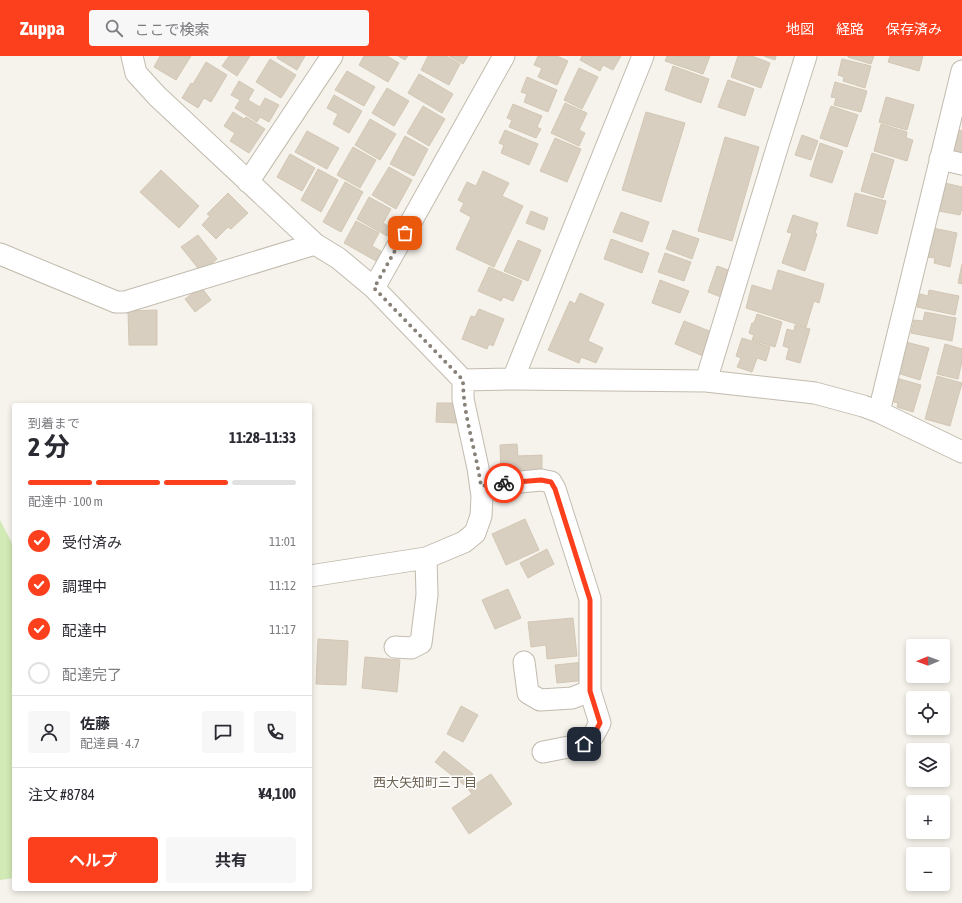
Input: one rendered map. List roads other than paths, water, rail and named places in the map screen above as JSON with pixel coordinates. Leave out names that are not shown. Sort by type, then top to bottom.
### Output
[{"type":"street","points":[[132,56],[136,73],[157,96],[315,244],[338,258],[374,288],[463,380],[463,399],[478,468],[482,496],[481,516],[475,533],[464,542],[426,558],[312,576]]},
{"type":"street","points":[[248,182],[332,56]]},
{"type":"street","points":[[374,288],[504,56]]},
{"type":"street","points":[[513,379],[643,56]]},
{"type":"street","points":[[706,381],[806,56]]},
{"type":"street","points":[[879,412],[962,70]]},
{"type":"street","points":[[940,159],[962,164]]},
{"type":"street","points":[[0,254],[116,302],[125,302],[315,244]]},
{"type":"street","points":[[463,380],[513,379],[706,381],[815,394],[863,406],[879,412],[962,452]]},
{"type":"street","points":[[481,486],[541,480],[551,482],[555,489],[590,600],[590,691],[600,723],[593,736],[584,744],[543,752]]},
{"type":"street","points":[[395,647],[411,648],[421,643],[427,595],[426,558]]},
{"type":"street","points":[[524,662],[528,693],[540,700],[572,698],[590,691]]},
{"type":"district","name":"西大矢知町三丁目","points":[[425,782]]}]
